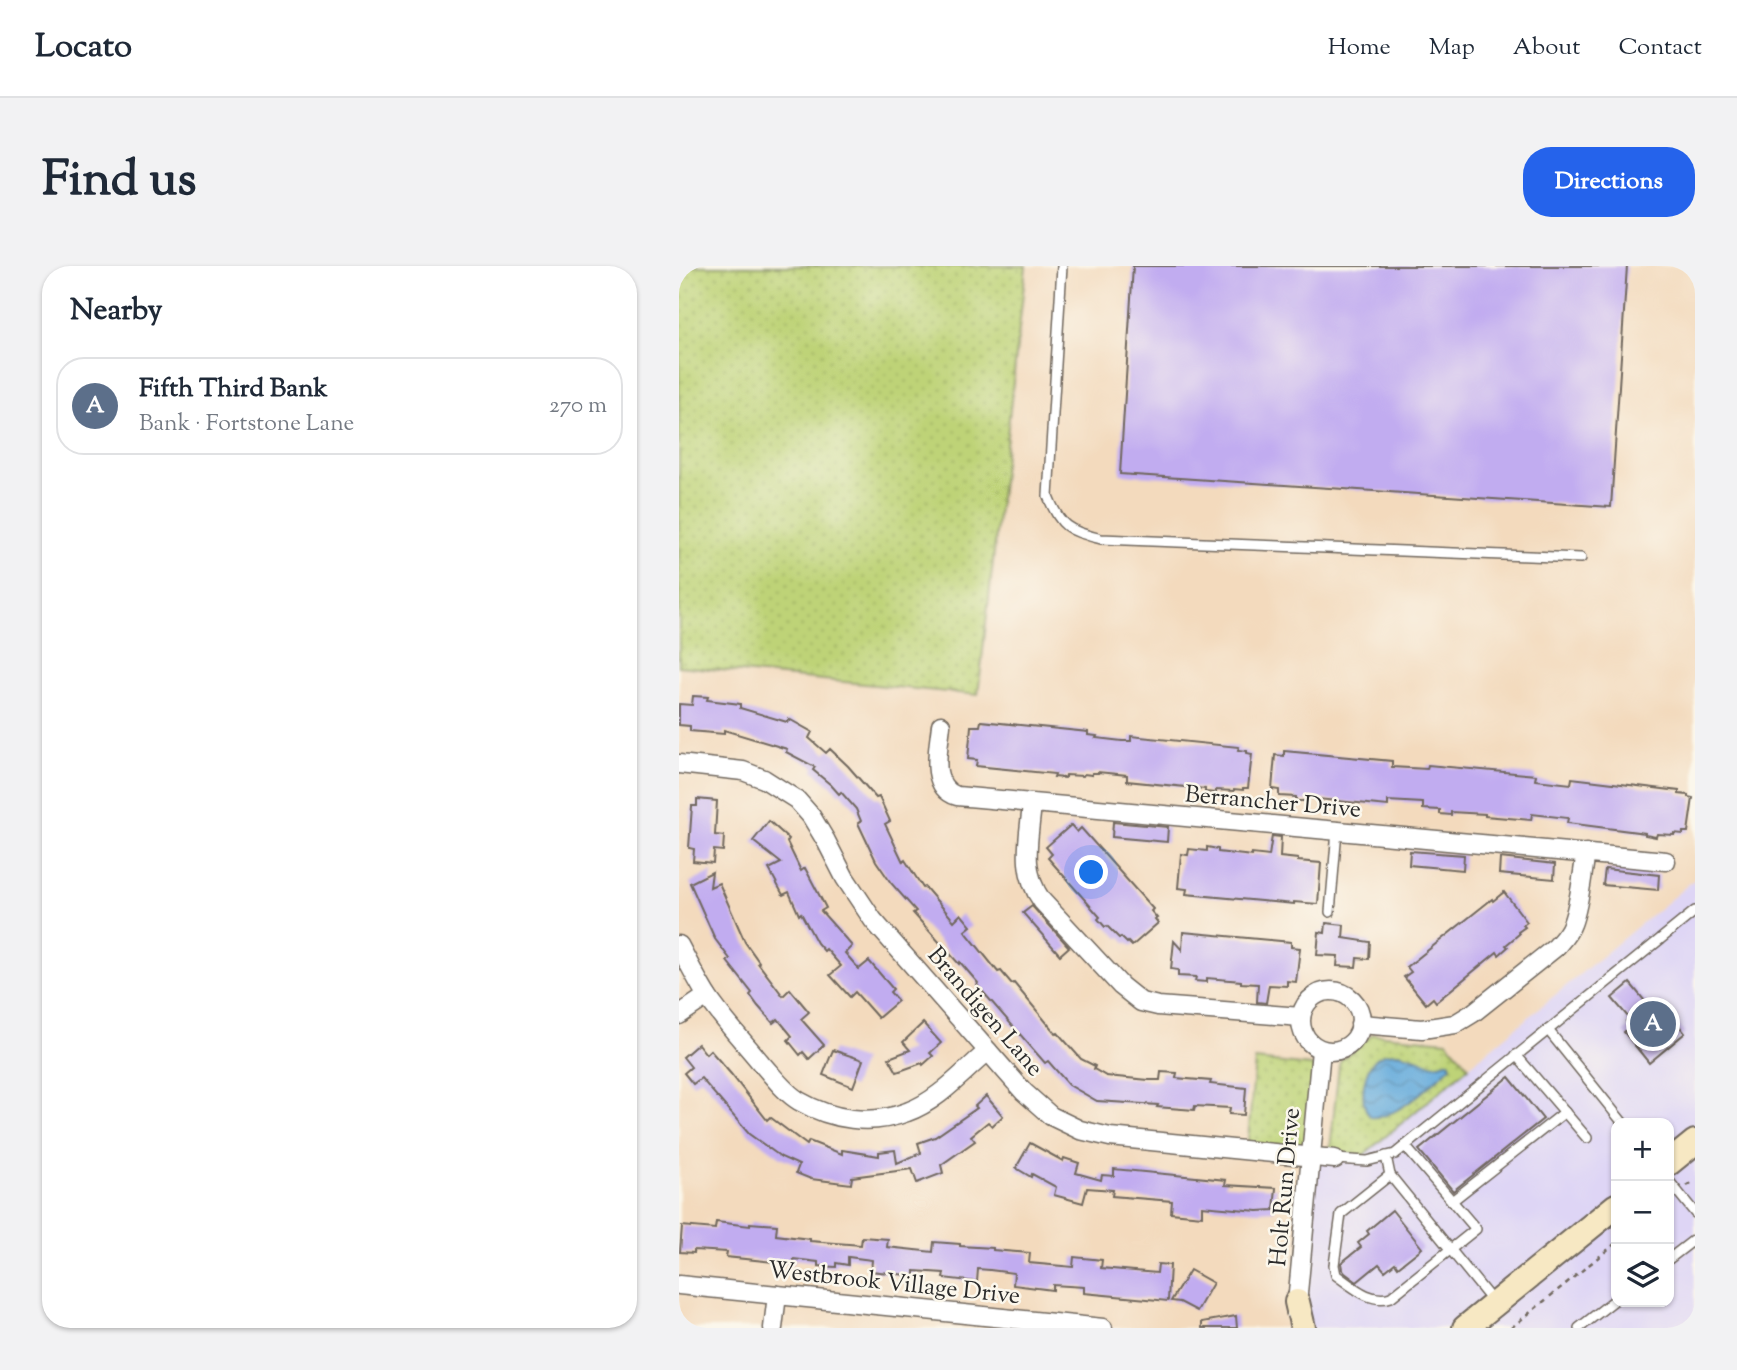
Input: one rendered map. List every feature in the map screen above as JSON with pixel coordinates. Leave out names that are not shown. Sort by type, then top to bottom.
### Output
[{"type":"main road","points":[[1674,1159],[1695,1142]]},
{"type":"main road","points":[[1465,1328],[1611,1210]]},
{"type":"main road","points":[[1297,1302],[1303,1328]]},
{"type":"street","name":"Berrancher Drive","points":[[941,724],[939,777],[945,790],[957,796],[1666,861]]},
{"type":"street","name":"Brandigen Lane","points":[[679,764],[743,771],[764,779],[797,800],[811,816],[873,920],[1024,1093],[1051,1116],[1080,1130],[1110,1137],[1335,1159]]},
{"type":"street","points":[[1032,804],[1028,867],[1035,892],[1121,986],[1141,1002],[1159,1006],[1301,1017]]},
{"type":"street","points":[[1360,1024],[1422,1029],[1455,1024],[1473,1013],[1566,936],[1572,924],[1586,853]]},
{"type":"street","points":[[679,945],[707,996],[735,1032],[797,1100],[827,1114],[870,1121],[908,1112],[941,1092],[988,1051]]},
{"type":"street","points":[[1335,991],[1354,1002],[1360,1013],[1360,1024],[1356,1037],[1347,1046],[1335,1051],[1321,1050],[1305,1037],[1301,1017],[1305,1006],[1313,997],[1323,992],[1335,991]]},
{"type":"street","points":[[679,1016],[707,996]]},
{"type":"street","name":"Holt Run Drive","points":[[1295,1328],[1321,1050]]},
{"type":"street","name":"Westbrook Village Drive","points":[[679,1285],[1103,1328]]},
{"type":"street","points":[[773,1328],[777,1295]]},
{"type":"lane","points":[[1062,266],[1048,496],[1055,515],[1072,531],[1101,539],[1581,558]]},
{"type":"lane","points":[[1330,912],[1337,831]]},
{"type":"lane","points":[[1335,1159],[1367,1161],[1395,1154],[1695,911]]},
{"type":"lane","points":[[1548,1030],[1619,1118]]},
{"type":"lane","points":[[1516,1055],[1587,1138]]},
{"type":"lane","points":[[1452,1201],[1565,1112]]},
{"type":"lane","points":[[1390,1175],[1341,1214],[1334,1265],[1336,1275],[1364,1295],[1383,1300],[1391,1297],[1476,1229],[1405,1146]]},
{"type":"lane","points":[[1385,1156],[1390,1175],[1494,1304]]},
{"type":"lane","points":[[1674,1187],[1695,1213]]},
{"type":"lane","points":[[1674,1255],[1695,1239]]},
{"type":"lane","points":[[1579,1328],[1611,1303]]},
{"type":"path","points":[[1511,1328],[1615,1244]]},
{"type":"shaded area","points":[[1695,879],[1695,1328],[1295,1328],[1311,1157],[1361,1156]]},
{"type":"green space","points":[[679,266],[1026,266],[978,695],[679,666]]},
{"type":"green space","points":[[1373,1034],[1447,1041],[1469,1067],[1361,1157],[1329,1159],[1339,1065],[1341,1060]]},
{"type":"green space","points":[[1255,1060],[1320,1067],[1311,1157],[1247,1151]]},
{"type":"water","points":[[1399,1053],[1432,1064],[1449,1061],[1451,1066],[1403,1106],[1392,1113],[1371,1117],[1364,1103],[1366,1075],[1375,1059],[1384,1054]]},
{"type":"building","points":[[1133,266],[1627,266],[1611,507],[1120,474]]},
{"type":"building","points":[[693,696],[740,704],[740,708],[787,722],[789,719],[812,732],[809,738],[826,753],[830,749],[876,798],[879,797],[890,821],[885,824],[903,862],[905,860],[923,888],[925,887],[954,921],[961,914],[971,926],[965,931],[998,972],[1001,971],[1014,983],[1056,1034],[1058,1033],[1081,1059],[1095,1066],[1094,1069],[1106,1076],[1149,1080],[1160,1080],[1161,1072],[1177,1073],[1176,1078],[1246,1088],[1244,1115],[1229,1114],[1230,1108],[1195,1106],[1194,1110],[1097,1101],[1069,1085],[1048,1061],[1045,1063],[960,962],[959,964],[913,913],[916,911],[876,861],[858,823],[861,821],[856,809],[841,792],[839,794],[813,770],[815,767],[786,752],[787,749],[724,730],[724,734],[690,731],[690,726],[679,725],[679,704],[692,705]]},
{"type":"building","points":[[981,721],[1088,732],[1088,735],[1097,736],[1096,738],[1122,741],[1131,741],[1131,736],[1239,747],[1238,750],[1252,754],[1248,788],[1234,791],[1216,790],[1216,793],[1205,792],[1205,789],[1127,781],[1127,775],[1098,772],[1083,776],[1066,775],[1065,778],[1054,777],[1055,774],[976,766],[977,760],[968,759],[971,726],[980,726]]},
{"type":"building","points":[[1284,751],[1392,761],[1392,767],[1427,769],[1428,765],[1536,775],[1535,780],[1571,784],[1572,778],[1679,791],[1679,794],[1693,798],[1688,832],[1657,834],[1656,837],[1645,833],[1567,823],[1568,818],[1532,814],[1531,820],[1485,814],[1440,814],[1440,810],[1423,809],[1423,803],[1388,801],[1388,806],[1308,798],[1308,801],[1296,801],[1296,797],[1279,796],[1279,790],[1272,789],[1275,755],[1284,756]]},
{"type":"building","points":[[697,799],[717,801],[715,835],[724,836],[723,851],[714,850],[713,863],[693,861],[694,849],[689,848],[692,806],[697,806]]},
{"type":"building","points":[[769,821],[789,839],[787,842],[801,871],[805,868],[826,908],[821,911],[852,946],[845,953],[859,969],[869,961],[893,989],[890,992],[898,1001],[878,1018],[855,992],[850,997],[830,975],[841,966],[817,943],[801,913],[799,915],[789,892],[783,895],[769,869],[781,863],[753,841]]},
{"type":"building","points":[[1113,822],[1168,827],[1167,842],[1112,837]]},
{"type":"building","points":[[1071,825],[1077,832],[1081,828],[1153,909],[1151,911],[1158,923],[1132,946],[1105,927],[1098,919],[1100,917],[1048,858],[1052,854],[1046,847]]},
{"type":"building","points":[[1272,836],[1281,837],[1280,857],[1321,863],[1318,904],[1186,894],[1187,889],[1178,888],[1181,854],[1188,855],[1189,849],[1207,851],[1207,847],[1218,849],[1218,852],[1269,856]]},
{"type":"building","points":[[1410,851],[1464,855],[1463,870],[1409,865]]},
{"type":"building","points":[[1500,858],[1555,864],[1554,879],[1499,874]]},
{"type":"building","points":[[1605,869],[1659,875],[1658,890],[1603,885]]},
{"type":"building","points":[[712,872],[710,887],[719,883],[745,942],[758,963],[783,996],[790,989],[809,1012],[801,1019],[824,1045],[809,1059],[803,1052],[800,1055],[788,1040],[792,1036],[778,1019],[773,1023],[758,1006],[715,939],[690,883]]},
{"type":"building","points":[[1504,892],[1527,922],[1523,925],[1525,927],[1499,955],[1497,952],[1436,1002],[1433,998],[1426,1004],[1404,977],[1411,972],[1407,967]]},
{"type":"building","points":[[1032,906],[1069,947],[1060,955],[1023,913]]},
{"type":"building","points":[[1326,923],[1344,925],[1343,938],[1370,942],[1369,959],[1357,958],[1356,967],[1337,966],[1338,956],[1317,955],[1319,932],[1325,933]]},
{"type":"building","points":[[1183,932],[1291,942],[1291,947],[1300,948],[1296,982],[1287,981],[1287,986],[1269,985],[1266,1003],[1257,1002],[1258,984],[1207,978],[1207,982],[1195,981],[1196,977],[1178,976],[1178,970],[1171,969],[1174,941],[1182,950]]},
{"type":"building","points":[[1630,983],[1648,1005],[1651,1002],[1655,1006],[1660,1002],[1685,1033],[1649,1063],[1624,1032],[1630,1026],[1626,1021],[1629,1018],[1612,998]]},
{"type":"building","points":[[923,1023],[941,1043],[930,1053],[933,1056],[923,1065],[922,1063],[897,1072],[889,1058],[910,1050],[903,1042]]},
{"type":"building","points":[[698,1044],[706,1054],[710,1050],[767,1120],[770,1117],[807,1145],[809,1141],[842,1154],[842,1150],[879,1156],[879,1152],[895,1150],[897,1163],[921,1153],[918,1143],[935,1137],[977,1108],[975,1106],[986,1096],[1003,1116],[992,1126],[988,1122],[971,1136],[975,1141],[941,1165],[943,1173],[917,1183],[912,1169],[852,1177],[851,1184],[811,1179],[796,1173],[799,1165],[781,1157],[749,1134],[701,1078],[693,1084],[684,1073],[691,1067],[683,1057]]},
{"type":"building","points":[[833,1050],[863,1060],[853,1087],[823,1075]]},
{"type":"building","points":[[1509,1077],[1543,1119],[1453,1191],[1419,1150]]},
{"type":"building","points":[[1030,1143],[1063,1161],[1064,1158],[1079,1163],[1076,1173],[1101,1180],[1102,1175],[1114,1176],[1114,1169],[1226,1180],[1225,1185],[1276,1188],[1274,1210],[1202,1206],[1202,1216],[1171,1213],[1172,1201],[1112,1196],[1113,1190],[1087,1188],[1083,1203],[1054,1195],[1056,1187],[1016,1168]]},
{"type":"building","points":[[1392,1210],[1422,1248],[1398,1267],[1395,1263],[1385,1271],[1379,1264],[1357,1282],[1345,1273],[1341,1263],[1361,1247],[1358,1243],[1369,1234],[1367,1231]]},
{"type":"building","points":[[716,1222],[750,1226],[750,1223],[777,1225],[776,1235],[810,1241],[861,1245],[862,1237],[888,1239],[887,1247],[933,1252],[934,1242],[993,1248],[1030,1253],[1029,1263],[1073,1267],[1074,1257],[1102,1260],[1101,1268],[1157,1273],[1158,1264],[1170,1265],[1168,1301],[1084,1293],[1084,1287],[1053,1285],[1053,1290],[1013,1285],[1014,1273],[990,1270],[978,1269],[977,1282],[943,1278],[944,1273],[915,1271],[915,1276],[871,1271],[872,1260],[848,1257],[848,1265],[836,1263],[836,1267],[818,1266],[818,1262],[794,1259],[793,1264],[726,1257],[727,1252],[680,1252],[682,1226],[715,1229]]},
{"type":"building","points":[[1190,1270],[1213,1283],[1197,1311],[1180,1302],[1171,1301]]},
{"type":"building","points":[[1236,1316],[1237,1328],[1202,1328],[1202,1322]]},
{"type":"place","name":"Fifth Third Bank","points":[[1653,1024]]}]
